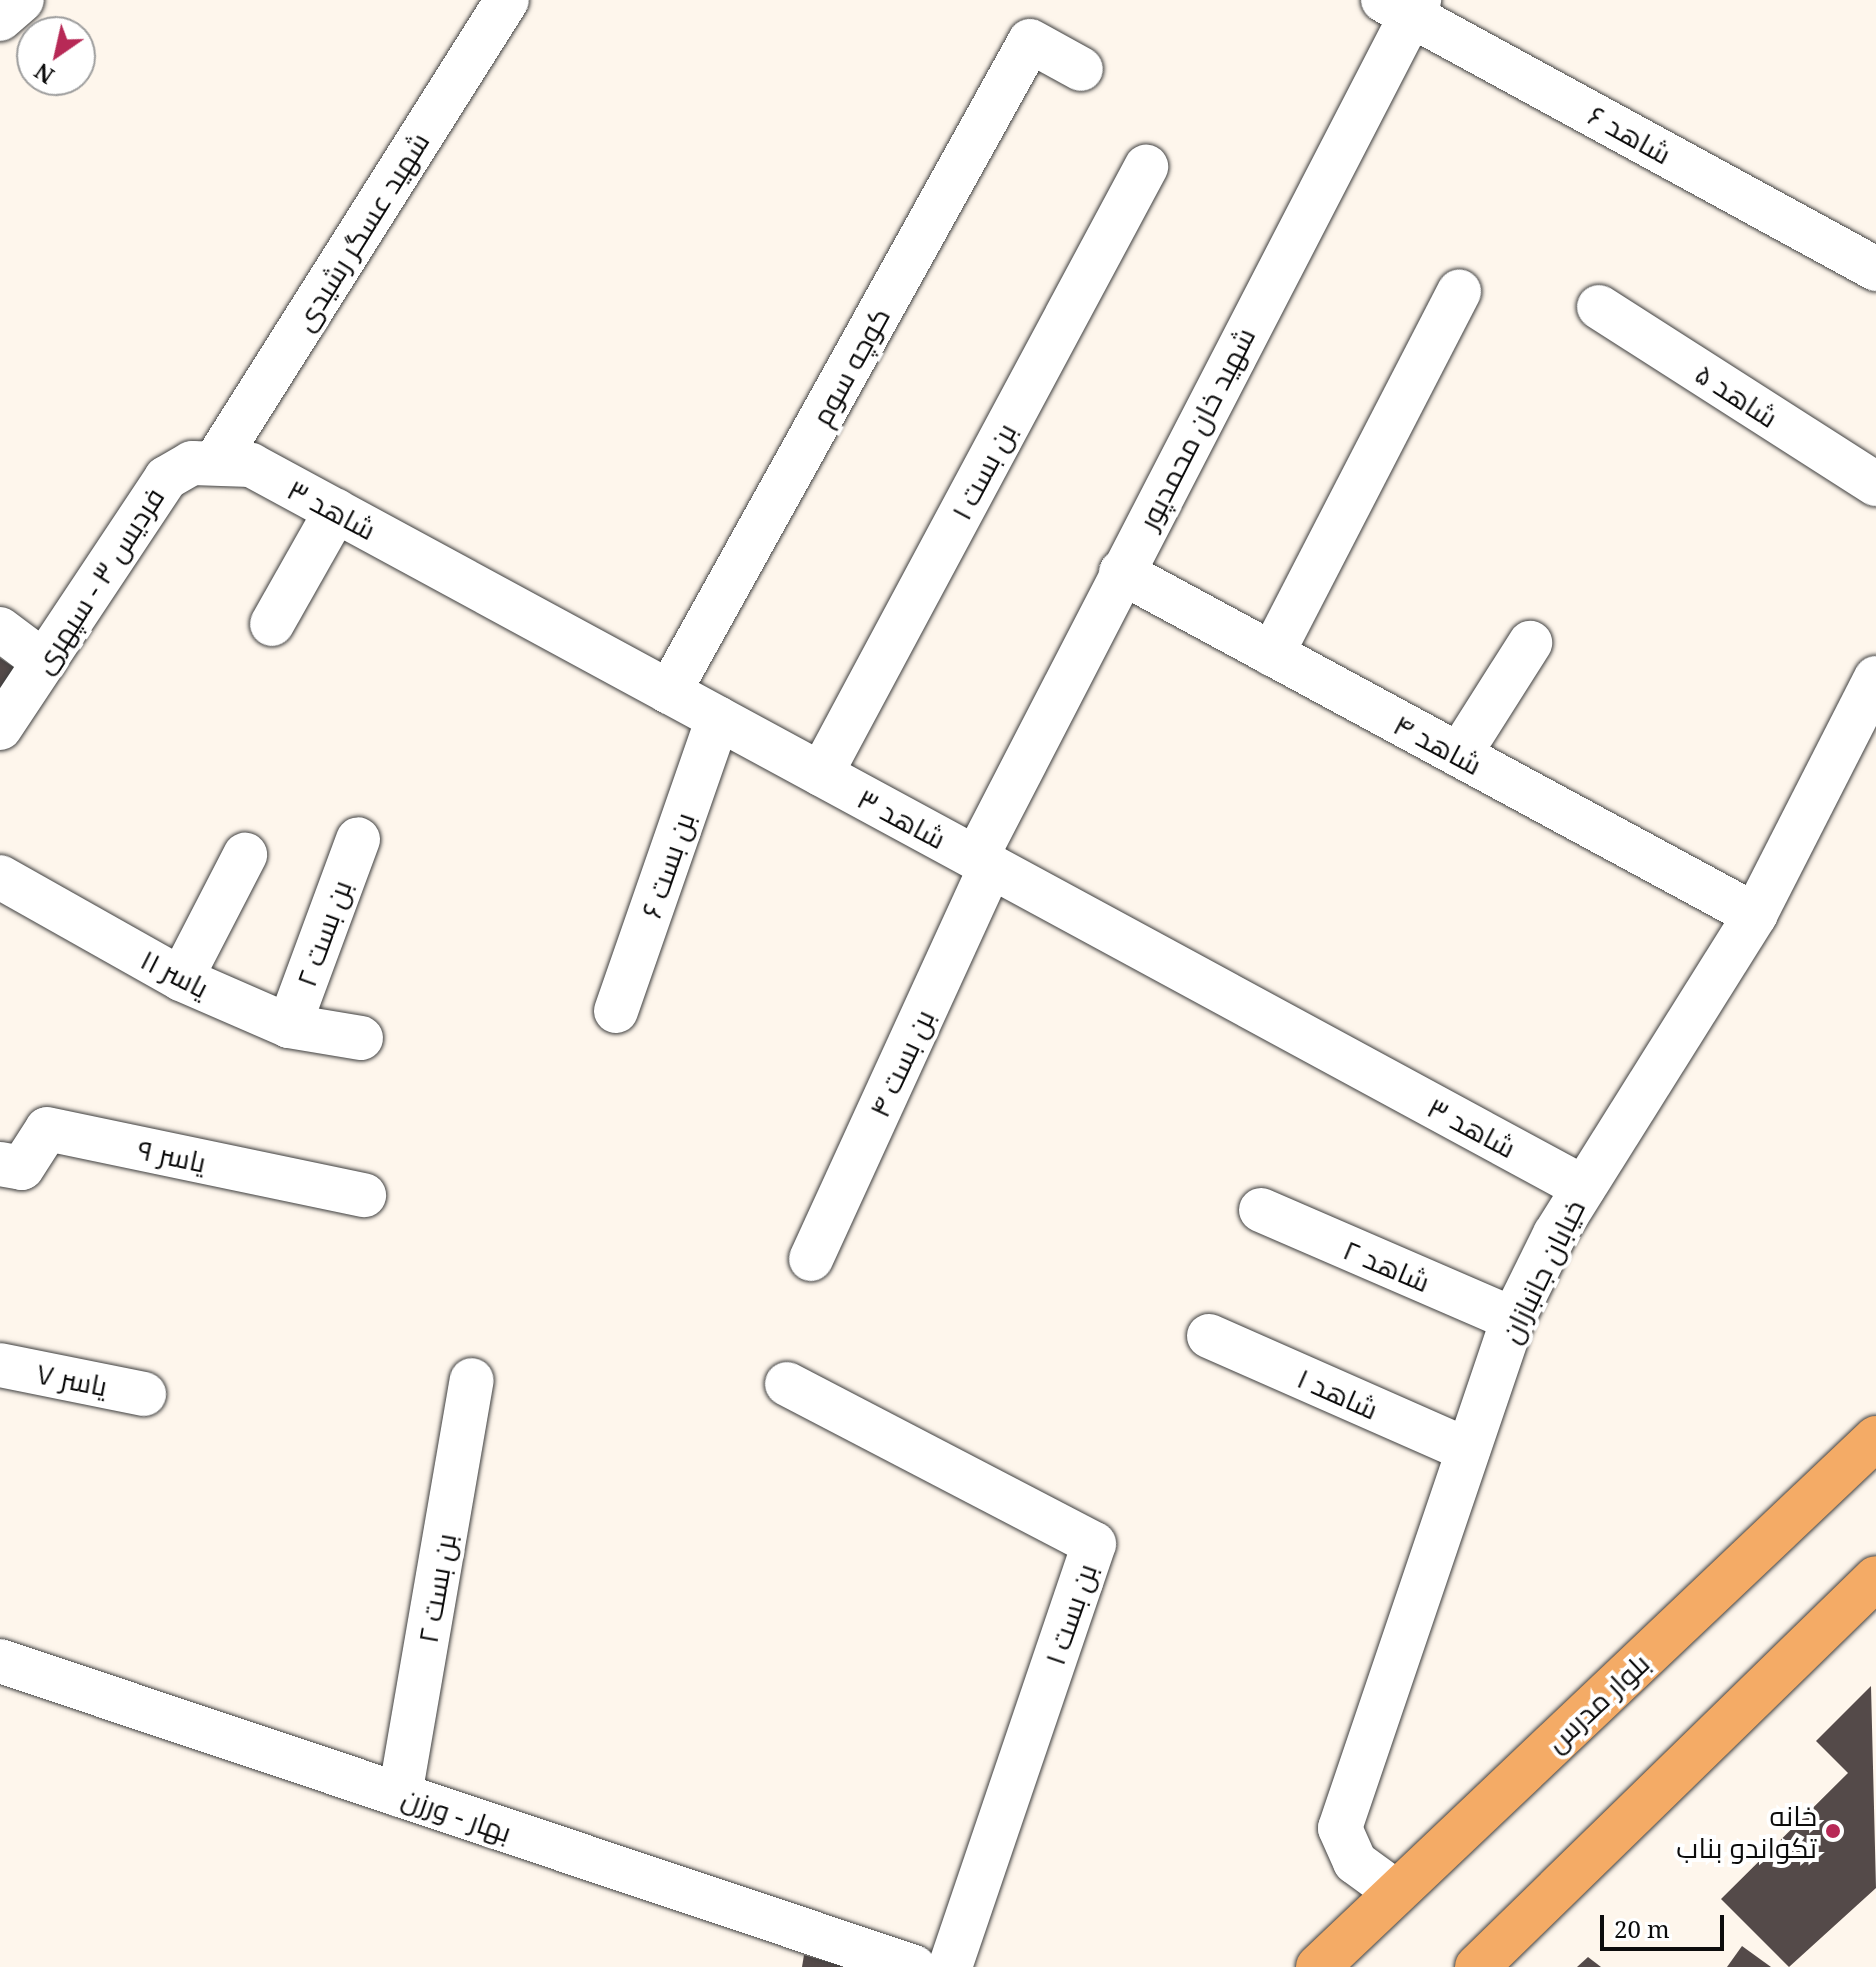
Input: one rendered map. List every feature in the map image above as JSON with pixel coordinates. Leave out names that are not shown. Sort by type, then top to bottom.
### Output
[{"type":"main road","name":"بلوار مدرس","points":[[1318,1967],[1876,1438]]},
{"type":"main road","points":[[1477,1967],[1876,1578]]},
{"type":"street","points":[[0,19],[22,0]]},
{"type":"street","name":"شهید عسگر رشیدی","points":[[216,461],[507,0]]},
{"type":"street","name":"شاهد ۶","points":[[1404,5],[1876,269]]},
{"type":"street","name":"شهید خان محمدپور","points":[[984,862],[1121,572],[1404,5]]},
{"type":"street","name":"کوچه سوم","points":[[669,692],[1030,41],[1081,69]]},
{"type":"street","name":"بن بست ۱","points":[[821,774],[1146,167]]},
{"type":"street","points":[[1272,654],[1459,291]]},
{"type":"street","name":"شاهد ۵","points":[[1599,307],[1876,484]]},
{"type":"street","name":"شاهد ۳","points":[[216,461],[251,465],[1584,1188]]},
{"type":"street","name":"فردیس ۳ - سپهری","points":[[0,728],[158,486],[177,470],[216,461]]},
{"type":"street","points":[[272,624],[336,511]]},
{"type":"street","name":"شاهد ۴","points":[[1121,572],[1755,915]]},
{"type":"street","points":[[0,629],[44,662]]},
{"type":"street","points":[[1459,755],[1530,643]]},
{"type":"street","name":"خیابان جانبازان","points":[[1396,1892],[1355,1862],[1340,1828],[1513,1319],[1584,1188],[1755,915],[1876,678]]},
{"type":"street","name":"بن بست ۶","points":[[616,1011],[718,718]]},
{"type":"street","name":"بن بست ۲","points":[[289,1026],[358,839]]},
{"type":"street","points":[[181,979],[245,855]]},
{"type":"street","name":"بن بست ۴","points":[[811,1259],[984,862]]},
{"type":"street","name":"یاسر ۱۱","points":[[0,877],[181,979],[289,1026],[361,1038]]},
{"type":"street","name":"یاسر ۹","points":[[0,1164],[22,1168],[47,1129],[364,1195]]},
{"type":"street","name":"شاهد ۲","points":[[1261,1210],[1513,1319]]},
{"type":"street","name":"شاهد ۱","points":[[1209,1336],[1468,1450]]},
{"type":"street","name":"یاسر ۷","points":[[0,1365],[144,1394]]},
{"type":"street","name":"بن بست ۲","points":[[400,1795],[472,1380]]},
{"type":"street","name":"بن بست ۱","points":[[787,1384],[1094,1544],[950,1967]]},
{"type":"street","name":"بهار - ورزن","points":[[0,1661],[914,1967]]},
{"type":"building","points":[[0,658],[16,669],[0,692]]},
{"type":"building","name":"خانه تکواندو بناب","points":[[1871,1686],[1876,1888],[1789,1967],[1721,1899],[1848,1773],[1816,1741]]},
{"type":"building","points":[[1742,1946],[1771,1967],[1727,1967]]},
{"type":"building","points":[[804,1955],[842,1966],[802,1967]]},
{"type":"building","points":[[1588,1957],[1601,1967],[1577,1967]]},
{"type":"place","name":"خانه تکواندو بناب","points":[[1833,1831]]}]
